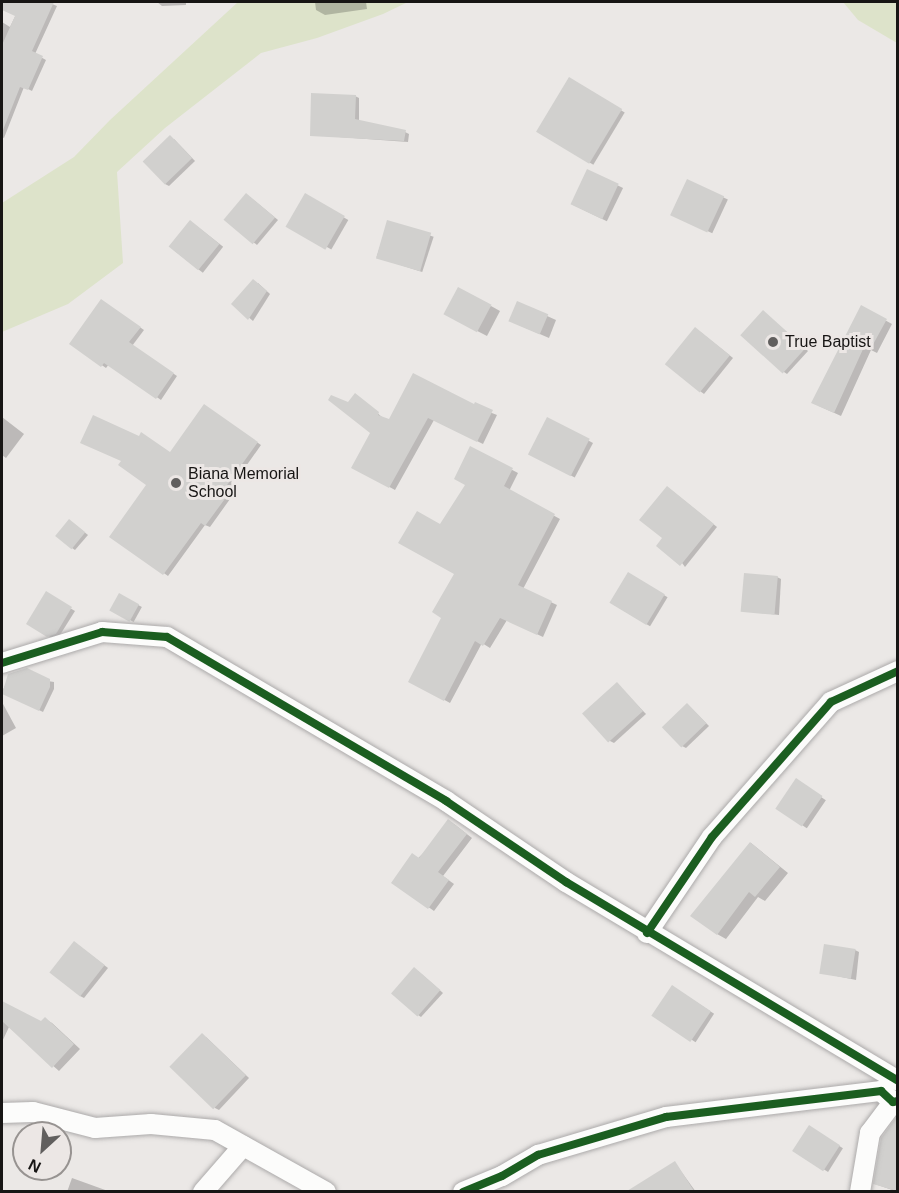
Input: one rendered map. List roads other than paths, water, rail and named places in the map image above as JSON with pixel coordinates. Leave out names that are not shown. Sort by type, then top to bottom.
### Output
[{"type":"street","points":[[2,663],[102,632],[167,637],[446,801],[566,882],[647,933],[897,1081]]},
{"type":"street","points":[[647,933],[712,837],[831,702],[897,671]]},
{"type":"street","points":[[463,1191],[501,1176],[538,1155],[666,1117],[881,1091],[895,1101],[870,1133],[860,1191]]},
{"type":"street","points":[[2,1113],[33,1112],[95,1128],[151,1124],[215,1130],[326,1191]]},
{"type":"street","points":[[203,1191],[243,1146]]},
{"type":"place","name":"True Baptist","points":[[773,342]]},
{"type":"place","name":"Biana Memorial School","points":[[176,483]]}]
